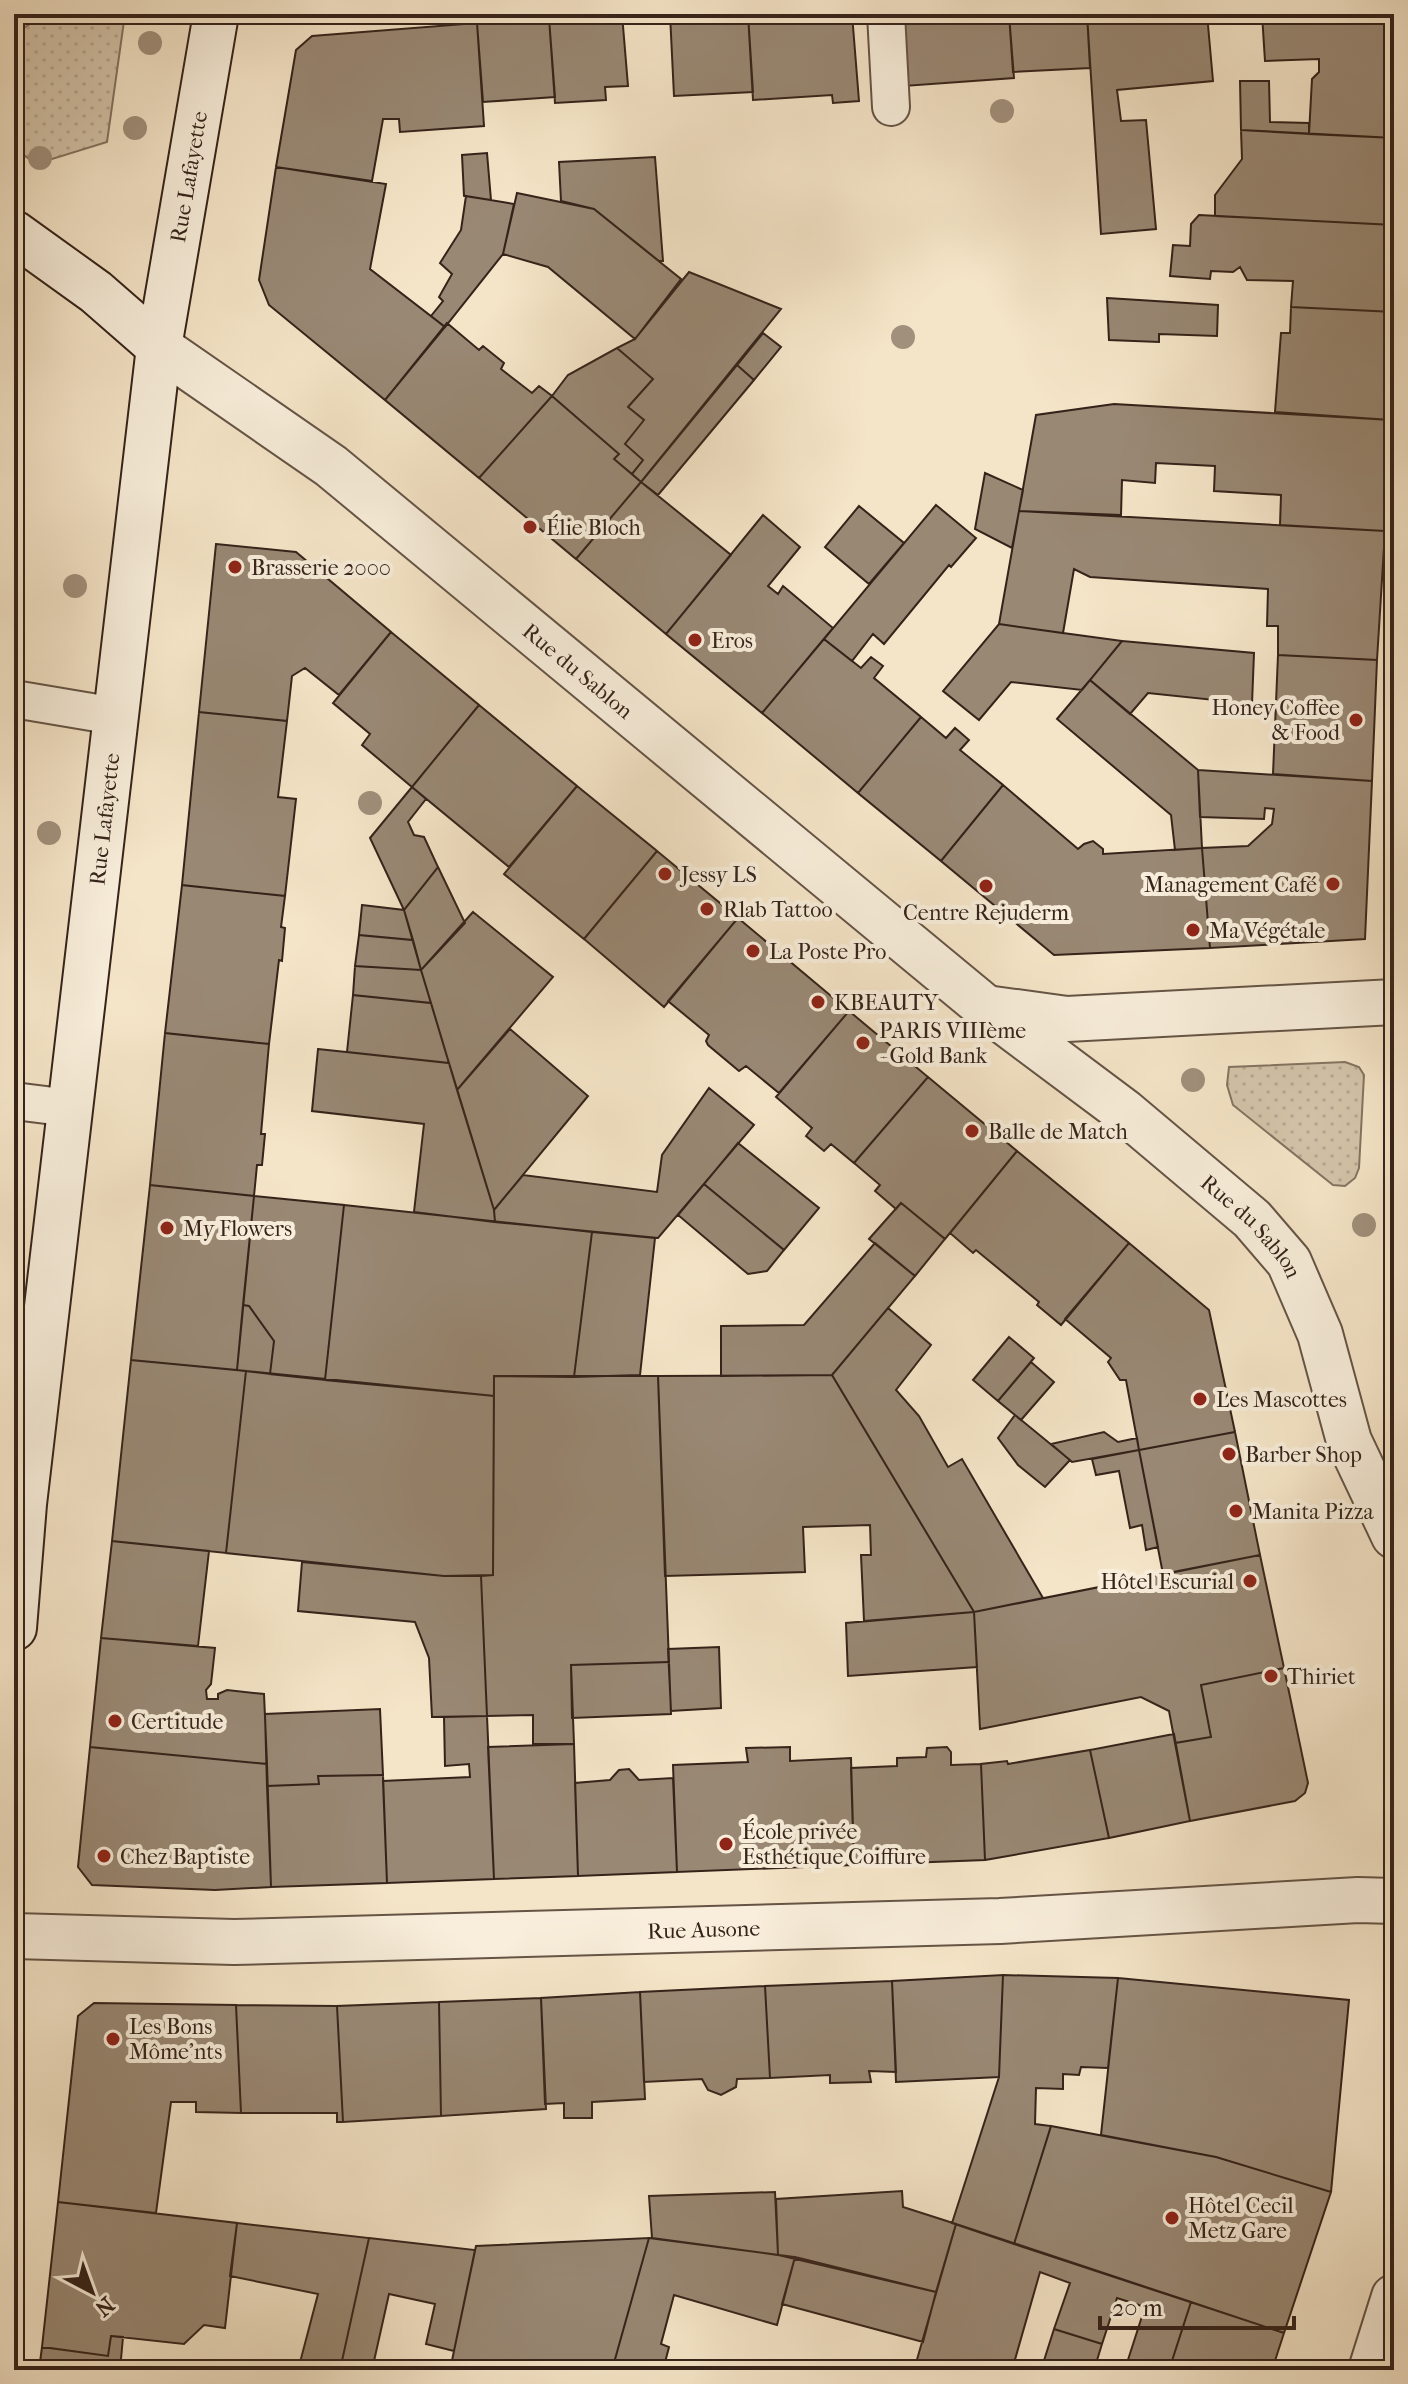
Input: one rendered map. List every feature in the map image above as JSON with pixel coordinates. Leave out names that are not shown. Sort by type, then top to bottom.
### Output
[{"type":"street","name":"Rue Lafayette","points":[[14,1628],[24,1504],[159,347],[216,14]]},
{"type":"street","name":"Rue du Sablon","points":[[14,233],[96,292],[159,347],[331,466],[986,1008],[1125,1112],[1252,1219],[1289,1262],[1320,1334],[1349,1441],[1394,1536]]},
{"type":"street","points":[[986,1008],[1067,1019],[1394,1002]]},
{"type":"street","name":"Rue Ausone","points":[[14,1936],[266,1942],[984,1922],[1358,1900],[1394,1901]]},
{"type":"street","points":[[1371,2370],[1392,2311]]},
{"type":"lane","points":[[886,14],[891,107]]},
{"type":"lane","points":[[14,699],[115,716]]},
{"type":"lane","points":[[14,1101],[70,1108]]},
{"type":"shaded area","points":[[46,14],[125,14],[107,142],[36,164],[14,148],[14,34]]},
{"type":"shaded area","points":[[1345,1062],[1359,1067],[1364,1075],[1359,1168],[1355,1178],[1345,1186],[1333,1185],[1233,1105],[1227,1085],[1229,1067]]},
{"type":"building","points":[[622,14],[628,86],[605,87],[606,100],[555,103],[549,18]]},
{"type":"building","points":[[670,14],[748,14],[753,92],[674,96]]},
{"type":"building","points":[[748,14],[852,14],[859,101],[833,103],[832,95],[753,100]]},
{"type":"building","points":[[904,14],[1009,14],[1014,78],[904,86]]},
{"type":"building","points":[[1009,14],[1087,14],[1090,68],[1013,72]]},
{"type":"building","points":[[1087,14],[1207,14],[1213,81],[1117,90],[1121,121],[1146,120],[1156,229],[1101,234]]},
{"type":"building","points":[[1262,14],[1394,14],[1394,138],[1309,134],[1312,79],[1319,72],[1319,59],[1265,61]]},
{"type":"building","points":[[549,18],[555,97],[483,102],[477,23]]},
{"type":"building","points":[[477,23],[484,126],[400,132],[399,119],[383,119],[372,181],[276,167],[296,50],[312,36]]},
{"type":"building","points":[[1240,81],[1269,81],[1270,122],[1309,123],[1309,134],[1241,130]]},
{"type":"building","points":[[1241,130],[1394,138],[1394,225],[1215,216],[1215,195],[1242,159]]},
{"type":"building","points":[[487,153],[491,200],[464,196],[462,155]]},
{"type":"building","points":[[655,157],[663,261],[659,261],[594,209],[561,201],[559,162]]},
{"type":"building","points":[[276,167],[386,184],[370,269],[445,327],[385,400],[269,305],[259,280]]},
{"type":"building","points":[[517,193],[594,209],[681,279],[635,339],[548,267],[503,254]]},
{"type":"building","points":[[466,196],[514,204],[503,254],[445,327],[431,316],[443,301],[439,297],[452,274],[440,263],[461,230]]},
{"type":"building","points":[[1199,215],[1394,225],[1394,312],[1291,307],[1293,281],[1247,280],[1240,267],[1233,272],[1211,271],[1210,279],[1170,276],[1173,245],[1190,246],[1191,224]]},
{"type":"building","points":[[689,272],[781,309],[641,482],[632,474],[643,460],[625,444],[644,420],[628,407],[653,379],[617,348],[635,339]]},
{"type":"building","points":[[1107,298],[1218,305],[1217,336],[1159,334],[1159,342],[1109,340]]},
{"type":"building","points":[[1291,307],[1394,312],[1391,420],[1275,412],[1281,333],[1290,333]]},
{"type":"building","points":[[447,323],[479,350],[483,346],[504,363],[501,369],[532,393],[539,386],[552,396],[479,478],[385,400]]},
{"type":"building","points":[[763,333],[781,347],[754,380],[737,365]]},
{"type":"building","points":[[617,348],[653,379],[628,407],[644,420],[625,444],[643,460],[632,474],[614,459],[619,454],[552,396],[568,375]]},
{"type":"building","points":[[737,365],[754,380],[658,495],[641,482]]},
{"type":"building","points":[[552,396],[619,454],[614,459],[641,482],[576,559],[479,478]]},
{"type":"building","points":[[1114,404],[1391,420],[1385,531],[1280,525],[1281,495],[1214,491],[1215,466],[1156,463],[1155,483],[1122,480],[1121,515],[1019,511],[1036,415]]},
{"type":"building","points":[[985,473],[1023,490],[1012,548],[975,529]]},
{"type":"building","points":[[641,482],[731,555],[666,634],[576,559]]},
{"type":"building","points":[[936,505],[976,538],[951,567],[949,565],[884,644],[873,634],[852,661],[824,639]]},
{"type":"building","points":[[859,506],[904,543],[869,584],[825,547]]},
{"type":"building","points":[[1019,511],[1385,531],[1377,660],[1278,655],[1278,626],[1267,626],[1268,589],[1090,577],[1074,569],[1063,633],[999,624]]},
{"type":"building","points":[[763,515],[800,547],[768,586],[778,594],[783,586],[833,628],[762,713],[666,634]]},
{"type":"building","points":[[216,544],[296,552],[391,632],[339,695],[305,668],[292,676],[287,721],[199,712]]},
{"type":"building","points":[[999,624],[1122,641],[1082,690],[1011,682],[979,720],[943,691]]},
{"type":"building","points":[[391,632],[479,705],[412,787],[362,745],[370,734],[333,703]]},
{"type":"building","points":[[824,639],[861,668],[871,657],[883,666],[874,678],[921,717],[858,793],[762,713]]},
{"type":"building","points":[[1122,641],[1254,653],[1252,704],[1148,693],[1130,714],[1090,680]]},
{"type":"building","points":[[1278,655],[1377,660],[1372,781],[1273,774]]},
{"type":"building","points":[[1090,680],[1198,770],[1202,848],[1175,850],[1171,815],[1057,719]]},
{"type":"building","points":[[479,705],[577,786],[509,867],[412,787]]},
{"type":"building","points":[[199,712],[287,721],[278,797],[296,799],[285,896],[182,885]]},
{"type":"building","points":[[921,717],[946,738],[955,728],[969,740],[960,750],[1003,785],[941,861],[858,793]]},
{"type":"building","points":[[1198,770],[1372,781],[1365,939],[1210,948],[1202,848],[1248,846],[1272,824],[1274,809],[1265,808],[1264,819],[1200,817]]},
{"type":"building","points":[[1003,785],[1078,849],[1093,841],[1103,849],[1103,854],[1202,848],[1210,948],[1054,955],[941,861]]},
{"type":"building","points":[[577,786],[657,851],[584,939],[504,874]]},
{"type":"building","points":[[412,787],[426,799],[408,822],[414,835],[424,837],[438,867],[404,910],[370,838]]},
{"type":"building","points":[[657,851],[738,918],[664,1007],[584,939]]},
{"type":"building","points":[[438,867],[465,923],[421,970],[404,910]]},
{"type":"building","points":[[182,885],[285,896],[281,927],[285,928],[282,961],[279,960],[269,1044],[165,1033]]},
{"type":"building","points":[[362,905],[404,910],[413,940],[359,935]]},
{"type":"building","points":[[473,912],[553,977],[457,1090],[421,970]]},
{"type":"building","points":[[738,918],[849,1011],[779,1093],[746,1066],[739,1071],[708,1045],[709,1035],[668,1001]]},
{"type":"building","points":[[359,935],[413,940],[421,970],[355,966]]},
{"type":"building","points":[[355,966],[421,970],[431,1003],[353,995]]},
{"type":"building","points":[[353,995],[431,1003],[449,1063],[347,1052]]},
{"type":"building","points":[[849,1011],[928,1077],[854,1163],[831,1144],[824,1151],[806,1136],[812,1128],[776,1097]]},
{"type":"building","points":[[510,1029],[588,1096],[494,1210],[457,1090]]},
{"type":"building","points":[[165,1033],[269,1044],[261,1134],[265,1134],[262,1165],[257,1165],[254,1196],[150,1185]]},
{"type":"building","points":[[318,1049],[449,1063],[495,1222],[414,1212],[424,1124],[312,1111]]},
{"type":"building","points":[[928,1077],[1017,1151],[945,1239],[901,1203],[896,1209],[875,1191],[880,1185],[854,1163]]},
{"type":"building","points":[[709,1088],[754,1125],[658,1238],[495,1222],[494,1210],[523,1175],[657,1192],[662,1155]]},
{"type":"building","points":[[738,1143],[819,1208],[784,1250],[704,1184]]},
{"type":"building","points":[[1017,1151],[1129,1243],[1061,1325],[1037,1305],[1039,1302],[976,1250],[973,1253],[950,1233]]},
{"type":"building","points":[[704,1184],[784,1250],[767,1271],[748,1274],[678,1215]]},
{"type":"building","points":[[150,1185],[254,1196],[237,1370],[131,1360]]},
{"type":"building","points":[[254,1196],[344,1205],[325,1380],[270,1374],[274,1341],[249,1306],[243,1305]]},
{"type":"building","points":[[901,1203],[945,1239],[915,1276],[869,1239]]},
{"type":"building","points":[[344,1205],[592,1232],[574,1377],[494,1376],[494,1396],[325,1380]]},
{"type":"building","points":[[592,1232],[655,1238],[640,1375],[574,1377]]},
{"type":"building","points":[[875,1243],[915,1276],[832,1375],[721,1376],[721,1326],[804,1325]]},
{"type":"building","points":[[1129,1243],[1209,1310],[1235,1432],[1139,1450],[1126,1380],[1120,1380],[1108,1362],[1111,1358],[1065,1319]]},
{"type":"building","points":[[243,1305],[249,1306],[274,1341],[270,1374],[237,1370]]},
{"type":"building","points":[[888,1308],[931,1345],[896,1390],[919,1416],[948,1467],[962,1459],[1043,1598],[974,1612],[832,1375]]},
{"type":"building","points":[[1009,1337],[1034,1358],[998,1401],[973,1380]]},
{"type":"building","points":[[131,1360],[246,1371],[226,1553],[112,1541]]},
{"type":"building","points":[[1031,1362],[1054,1382],[1021,1420],[998,1401]]},
{"type":"building","points":[[246,1371],[494,1396],[493,1575],[444,1576],[226,1553]]},
{"type":"building","points":[[832,1375],[974,1612],[864,1621],[861,1555],[871,1555],[870,1525],[803,1527],[805,1572],[665,1576],[658,1376]]},
{"type":"building","points":[[494,1376],[658,1376],[669,1662],[571,1665],[574,1744],[533,1744],[533,1715],[487,1716],[481,1576],[493,1575]]},
{"type":"building","points":[[1015,1415],[1070,1460],[1045,1487],[1018,1465],[998,1438]]},
{"type":"building","points":[[1104,1432],[1118,1442],[1137,1438],[1139,1450],[1072,1462],[1051,1444]]},
{"type":"building","points":[[1235,1432],[1260,1555],[1163,1574],[1139,1450]]},
{"type":"building","points":[[1139,1450],[1158,1547],[1146,1550],[1142,1525],[1130,1528],[1119,1471],[1096,1475],[1092,1459]]},
{"type":"building","points":[[112,1541],[209,1551],[198,1646],[101,1638]]},
{"type":"building","points":[[1260,1555],[1284,1668],[1201,1685],[1211,1737],[1175,1743],[1169,1711],[1141,1697],[980,1729],[974,1612]]},
{"type":"building","points":[[302,1562],[444,1576],[481,1576],[487,1716],[432,1717],[429,1658],[415,1622],[298,1611]]},
{"type":"building","points":[[974,1612],[977,1667],[848,1676],[846,1623]]},
{"type":"building","points":[[101,1638],[215,1648],[207,1699],[218,1699],[218,1694],[227,1690],[264,1694],[267,1764],[90,1747]]},
{"type":"building","points":[[719,1647],[721,1708],[671,1711],[668,1649]]},
{"type":"building","points":[[669,1662],[671,1714],[572,1718],[571,1665]]},
{"type":"building","points":[[1284,1668],[1308,1783],[1305,1793],[1295,1801],[1190,1821],[1175,1743],[1211,1737],[1201,1685]]},
{"type":"building","points":[[380,1709],[383,1775],[318,1776],[319,1784],[267,1786],[265,1714]]},
{"type":"building","points":[[487,1716],[494,1879],[387,1883],[383,1781],[470,1777],[469,1764],[445,1766],[444,1717]]},
{"type":"building","points":[[1174,1734],[1190,1821],[1109,1838],[1090,1750]]},
{"type":"building","points":[[574,1744],[578,1876],[494,1879],[488,1747]]},
{"type":"building","points":[[90,1747],[267,1764],[271,1887],[215,1890],[92,1885],[78,1867]]},
{"type":"building","points":[[790,1747],[790,1761],[851,1758],[854,1865],[677,1872],[673,1765],[748,1762],[746,1748]]},
{"type":"building","points":[[947,1747],[951,1752],[951,1765],[981,1764],[985,1860],[854,1865],[851,1768],[897,1766],[897,1758],[926,1757],[927,1748]]},
{"type":"building","points":[[1090,1750],[1109,1838],[985,1860],[981,1764],[1007,1761],[1008,1764]]},
{"type":"building","points":[[629,1769],[639,1780],[673,1778],[677,1872],[578,1876],[575,1783],[610,1780],[619,1770]]},
{"type":"building","points":[[383,1775],[387,1883],[271,1887],[267,1786],[319,1784],[318,1776]]},
{"type":"building","points":[[1003,1975],[999,2077],[896,2082],[892,1981]]},
{"type":"building","points":[[1003,1975],[1118,1978],[1108,2068],[1081,2067],[1079,2075],[1063,2074],[1063,2089],[1036,2088],[1035,2124],[1051,2126],[1014,2244],[952,2223],[999,2077]]},
{"type":"building","points":[[1118,1978],[1349,2000],[1331,2192],[1216,2157],[1101,2135]]},
{"type":"building","points":[[892,1981],[896,2072],[869,2071],[871,2082],[830,2083],[830,2075],[770,2078],[765,1986]]},
{"type":"building","points":[[765,1986],[770,2078],[737,2079],[736,2087],[721,2095],[708,2090],[702,2079],[644,2082],[640,1992]]},
{"type":"building","points":[[640,1992],[645,2099],[592,2102],[592,2118],[564,2118],[564,2103],[545,2104],[541,1998]]},
{"type":"building","points":[[541,1998],[546,2109],[441,2116],[439,2002]]},
{"type":"building","points":[[439,2002],[441,2116],[343,2122],[337,2006]]},
{"type":"building","points":[[94,2003],[236,2005],[241,2113],[196,2112],[196,2102],[171,2102],[156,2213],[58,2202],[78,2016]]},
{"type":"building","points":[[236,2005],[337,2006],[343,2122],[337,2122],[337,2113],[241,2113]]},
{"type":"building","name":"Hôtel Cecil Metz Gare","points":[[1051,2126],[1216,2157],[1331,2192],[1284,2333],[1014,2244]]},
{"type":"building","points":[[902,2191],[903,2207],[956,2224],[936,2292],[778,2255],[776,2199]]},
{"type":"building","points":[[775,2192],[778,2255],[652,2238],[649,2196]]},
{"type":"building","points":[[58,2202],[237,2223],[225,2328],[204,2325],[184,2344],[111,2336],[108,2356],[42,2347]]},
{"type":"building","points":[[237,2223],[369,2238],[340,2370],[298,2370],[318,2294],[230,2276]]},
{"type":"building","points":[[956,2224],[1191,2302],[1170,2367],[1164,2364],[1162,2370],[1139,2370],[1126,2366],[1145,2307],[1117,2298],[1102,2344],[1054,2329],[1070,2283],[1040,2272],[1012,2370],[936,2370],[916,2363]]},
{"type":"building","points":[[369,2238],[475,2250],[454,2351],[426,2344],[435,2304],[389,2294],[372,2370],[340,2370]]},
{"type":"building","points":[[649,2238],[612,2370],[450,2370],[476,2246]]},
{"type":"building","points":[[649,2238],[795,2257],[777,2325],[674,2295],[661,2344],[669,2347],[663,2370],[612,2370]]},
{"type":"building","points":[[795,2257],[936,2292],[923,2342],[782,2304]]},
{"type":"building","points":[[1191,2302],[1284,2333],[1272,2370],[1162,2370],[1164,2364],[1170,2367]]},
{"type":"building","points":[[1054,2329],[1102,2344],[1094,2370],[1041,2370]]},
{"type":"building","points":[[111,2336],[123,2337],[120,2370],[39,2370],[42,2347],[108,2356]]},
{"type":"building","points":[[916,2363],[936,2370],[914,2370]]},
{"type":"place","name":"Élie Bloch","points":[[530,527]]},
{"type":"place","name":"Brasserie 2000","points":[[235,567]]},
{"type":"place","name":"Eros","points":[[695,640]]},
{"type":"place","name":"Honey Coffee & Food","points":[[1356,720]]},
{"type":"place","name":"Jessy LS","points":[[665,874]]},
{"type":"place","name":"Management Café","points":[[1333,884]]},
{"type":"place","name":"Centre Rejuderm","points":[[986,886]]},
{"type":"place","name":"Rlab Tattoo","points":[[707,909]]},
{"type":"place","name":"Ma Végétale","points":[[1193,930]]},
{"type":"place","name":"La Poste Pro","points":[[753,951]]},
{"type":"place","name":"KBEAUTY","points":[[818,1002]]},
{"type":"place","name":"PARIS VIIIème - Gold Bank","points":[[863,1043]]},
{"type":"place","name":"Balle de Match","points":[[972,1131]]},
{"type":"place","name":"My Flowers","points":[[167,1228]]},
{"type":"place","name":"Les Mascottes","points":[[1200,1399]]},
{"type":"place","name":"Barber Shop","points":[[1229,1454]]},
{"type":"place","name":"Manita Pizza","points":[[1236,1511]]},
{"type":"place","name":"Hôtel Escurial","points":[[1250,1581]]},
{"type":"place","name":"Thiriet","points":[[1271,1676]]},
{"type":"place","name":"Certitude","points":[[115,1721]]},
{"type":"place","name":"École privée Esthétique Coiffure","points":[[726,1844]]},
{"type":"place","name":"Chez Baptiste","points":[[104,1856]]},
{"type":"place","name":"Les Bons Môme'nts","points":[[113,2039]]},
{"type":"place","name":"Hôtel Cecil Metz Gare","points":[[1172,2218]]}]
